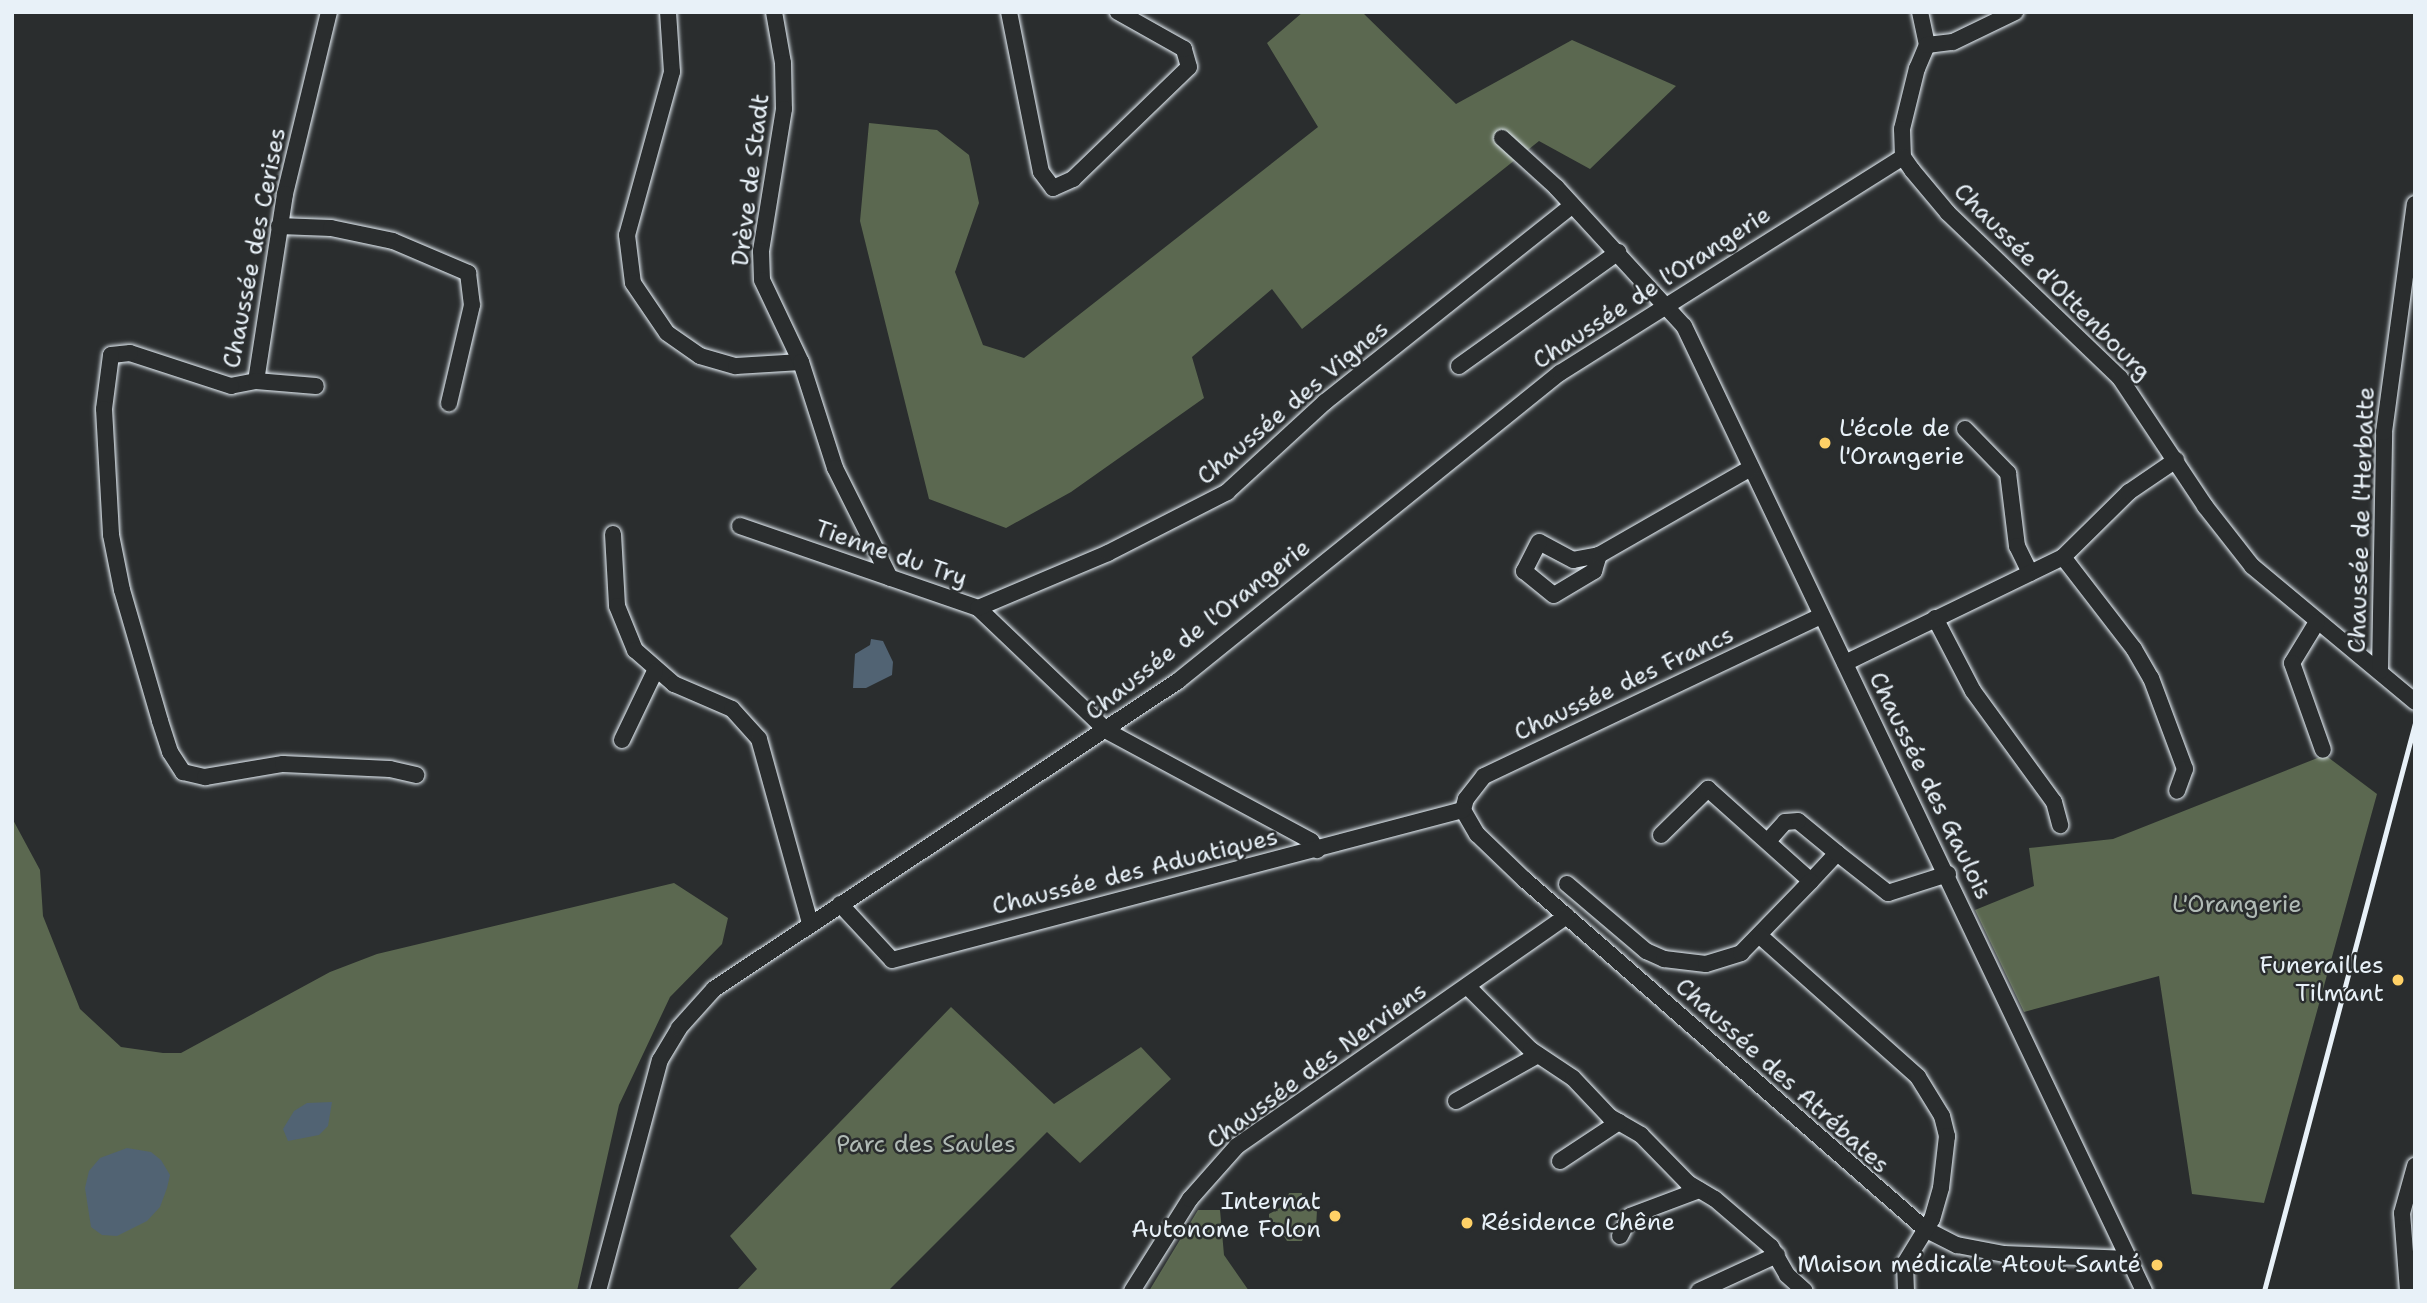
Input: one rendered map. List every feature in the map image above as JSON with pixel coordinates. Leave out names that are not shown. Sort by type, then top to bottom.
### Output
[{"type":"street","name":"Chaussée des Cerises","points":[[329,12],[279,226],[256,381],[223,384],[130,353],[114,351],[107,361],[104,418],[114,555],[176,764],[197,777],[283,765],[390,769],[416,775]]},
{"type":"street","points":[[668,12],[672,72],[627,235],[633,284],[667,333],[700,356],[736,366],[801,362]]},
{"type":"street","name":"Drève de Stadt","points":[[774,12],[783,63],[785,109],[760,271],[767,295],[801,362],[835,468],[890,578]]},
{"type":"street","points":[[1009,12],[1041,172],[1053,188],[1073,179],[1189,68],[1184,49],[1118,12]]},
{"type":"street","points":[[1903,157],[1902,129],[1917,68],[1927,45],[1920,12]]},
{"type":"street","points":[[1927,45],[1953,42],[2015,12]]},
{"type":"street","name":"Chaussée des Gaulois","points":[[1502,138],[1618,251],[1684,326],[1821,616],[1948,874],[2144,1291]]},
{"type":"street","name":"Chaussée de l'Orangerie","points":[[598,1291],[660,1060],[679,1028],[714,989],[810,923],[1107,732],[1178,681],[1524,400],[1668,305],[1903,157]]},
{"type":"street","name":"Chaussée d'Ottenbourg","points":[[1903,157],[1948,214],[2120,378],[2252,566],[2415,702]]},
{"type":"street","name":"Chaussée de l'Herbatte","points":[[2380,671],[2384,432],[2415,204]]},
{"type":"street","name":"Chaussée des Vignes","points":[[978,608],[1093,560],[1227,492],[1325,402],[1571,205]]},
{"type":"street","points":[[279,226],[331,228],[393,241],[468,273],[473,286],[472,305],[449,403]]},
{"type":"street","points":[[1460,366],[1618,251]]},
{"type":"street","points":[[256,381],[316,386]]},
{"type":"street","points":[[1965,429],[2008,473],[2017,546],[2030,573]]},
{"type":"street","points":[[1844,663],[2063,557],[2129,492],[2176,460]]},
{"type":"street","points":[[1599,555],[1594,570],[1554,595],[1524,571],[1539,542],[1573,560],[1599,555],[1751,468]]},
{"type":"street","name":"Tienne du Try","points":[[740,526],[978,608],[1107,732],[1311,841],[1317,850]]},
{"type":"street","points":[[613,534],[620,620],[635,650],[655,671],[732,709],[753,729],[764,752],[810,923]]},
{"type":"street","points":[[2063,557],[2134,649],[2151,677],[2185,769],[2177,791]]},
{"type":"street","name":"Chaussée des Francs","points":[[1463,810],[1466,799],[1484,776],[1821,616]]},
{"type":"street","points":[[1936,618],[1973,691],[2054,802],[2060,825]]},
{"type":"street","points":[[2317,622],[2292,663],[2323,750]]},
{"type":"street","points":[[622,740],[655,671]]},
{"type":"street","points":[[1661,835],[1700,792],[1708,789],[1769,840],[1811,881]]},
{"type":"street","name":"Chaussée des Aduatiques","points":[[840,904],[892,960],[1463,810]]},
{"type":"street","name":"Chaussée des Atrébates","points":[[1463,810],[1476,834],[1925,1229],[1957,1245],[2004,1254],[2129,1259]]},
{"type":"street","points":[[1769,840],[1785,822],[1798,821],[1888,893],[1948,874]]},
{"type":"street","points":[[1567,884],[1621,932],[1664,959],[1706,964],[1741,953],[1837,853]]},
{"type":"street","points":[[1581,929],[1597,911]]},
{"type":"street","name":"Chaussée des Nerviens","points":[[1132,1291],[1190,1199],[1237,1146],[1567,916]]},
{"type":"street","points":[[1606,950],[1621,932]]},
{"type":"street","points":[[1760,936],[1918,1077],[1932,1096],[1947,1136],[1946,1162],[1937,1206],[1905,1263],[1906,1291]]},
{"type":"street","points":[[1467,986],[1538,1055],[1573,1078],[1619,1122],[1641,1135],[1665,1163],[1777,1255],[1787,1275],[1805,1291]]},
{"type":"street","points":[[1456,1101],[1538,1055]]},
{"type":"street","points":[[1560,1161],[1619,1122]]},
{"type":"street","points":[[2408,1291],[2408,1212],[2415,1166]]},
{"type":"street","points":[[1620,1236],[1630,1216],[1699,1190]]},
{"type":"street","points":[[1699,1291],[1777,1255]]},
{"type":"green space","points":[[1303,12],[1362,12],[1456,104],[1572,40],[1676,86],[1590,169],[1539,141],[1302,329],[1272,289],[1192,357],[1204,398],[1071,492],[1006,528],[929,499],[860,221],[869,123],[937,130],[969,155],[979,203],[955,272],[983,345],[1024,358],[1318,127],[1267,43]]},
{"type":"green space","name":"L'Orangerie","points":[[2325,755],[2377,794],[2264,1203],[2192,1194],[2159,976],[2024,1012],[1975,910],[2034,886],[2029,848],[2113,839]]},
{"type":"green space","points":[[12,818],[40,870],[43,916],[80,1009],[121,1047],[163,1053],[181,1053],[330,972],[377,954],[674,883],[728,918],[722,944],[670,997],[619,1105],[577,1291],[12,1291]]},
{"type":"green space","name":"Parc des Saules","points":[[951,1007],[1054,1104],[1141,1047],[1171,1079],[1080,1163],[1047,1132],[888,1291],[736,1291],[757,1269],[730,1236]]},
{"type":"green space","points":[[1289,1193],[1302,1193],[1302,1200],[1317,1210],[1316,1228],[1307,1228],[1302,1241],[1287,1241],[1275,1222],[1269,1222],[1269,1214],[1285,1205]]},
{"type":"green space","points":[[1198,1210],[1220,1210],[1224,1255],[1249,1291],[1149,1291]]},
{"type":"water","points":[[871,639],[883,641],[893,662],[892,675],[866,688],[853,688],[855,654],[870,645]]},
{"type":"water","points":[[332,1102],[328,1126],[319,1135],[288,1141],[283,1129],[294,1111],[307,1103]]},
{"type":"water","points":[[127,1148],[151,1152],[161,1160],[170,1175],[167,1188],[160,1207],[147,1221],[117,1236],[102,1235],[91,1227],[85,1188],[89,1171],[100,1158]]},
{"type":"railway","points":[[2264,1291],[2415,723]]},
{"type":"place","name":"L'école de l'Orangerie","points":[[1825,443]]},
{"type":"place","name":"Funerailles Tilmant","points":[[2398,980]]},
{"type":"place","name":"Internat Autonome Folon","points":[[1335,1216]]},
{"type":"place","name":"Résidence Chêne","points":[[1467,1223]]},
{"type":"place","name":"Maison médicale Atout Santé","points":[[2157,1265]]}]
